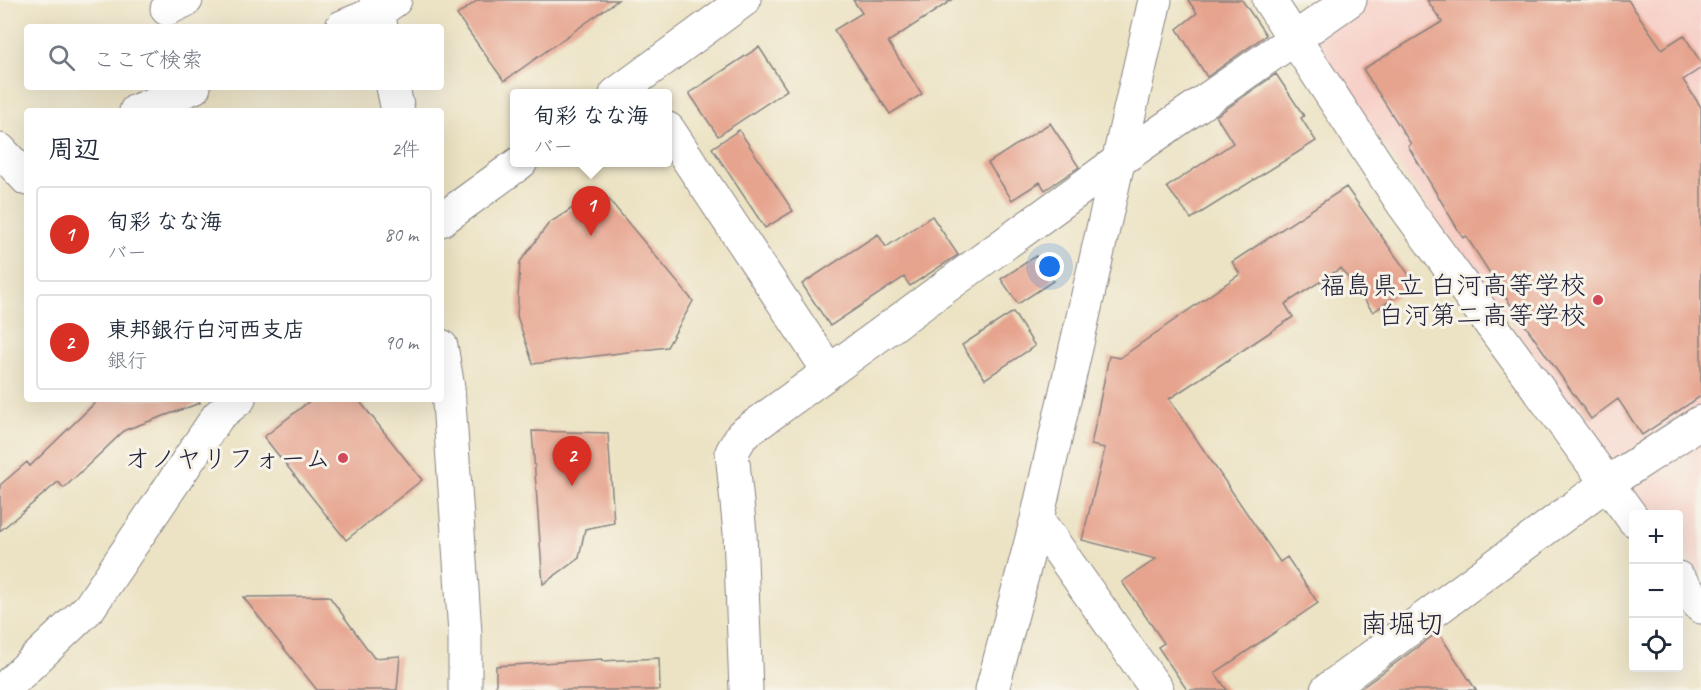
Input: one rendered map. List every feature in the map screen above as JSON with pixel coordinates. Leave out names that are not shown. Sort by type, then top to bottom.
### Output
[{"type":"main road","points":[[632,89],[744,0]]},
{"type":"main road","points":[[992,690],[1036,519],[1155,0]]},
{"type":"main road","points":[[1269,0],[1403,204],[1629,514]]},
{"type":"main road","points":[[746,690],[740,533],[732,452],[742,435],[1117,162],[1350,0]]},
{"type":"main road","points":[[349,24],[383,10]]},
{"type":"main road","points":[[143,108],[187,90]]},
{"type":"main road","points":[[394,90],[397,108]]},
{"type":"main road","points":[[672,135],[829,371]]},
{"type":"main road","points":[[444,218],[514,167]]},
{"type":"main road","points":[[444,366],[449,399],[465,633],[465,690]]},
{"type":"main road","points":[[3,690],[89,608],[226,403]]},
{"type":"main road","points":[[1327,690],[1606,484],[1701,422]]},
{"type":"main road","points":[[1036,519],[1156,690]]},
{"type":"main road","points":[[1683,585],[1701,608]]},
{"type":"shaded area","name":"福島県立 白河高等学校 白河第二高等学校","points":[[1369,0],[1701,0],[1701,577],[1683,553],[1683,510],[1649,510],[1609,459],[1308,40]]},
{"type":"building","points":[[478,0],[618,0],[504,81],[457,15]]},
{"type":"building","points":[[853,0],[952,0],[888,42],[922,94],[890,114],[834,30],[862,13]]},
{"type":"building","points":[[1188,0],[1242,0],[1266,35],[1207,77],[1177,29],[1197,13]]},
{"type":"building","name":"福島県立 白河高等学校 白河第二高等学校","points":[[1427,0],[1628,0],[1662,49],[1684,35],[1701,63],[1701,68],[1683,80],[1701,107],[1701,396],[1642,435],[1618,399],[1591,419],[1506,298],[1466,236],[1463,238],[1408,146],[1411,144],[1363,69],[1442,22]]},
{"type":"building","points":[[759,47],[787,90],[718,136],[689,93]]},
{"type":"building","points":[[1276,74],[1304,116],[1301,118],[1316,141],[1191,219],[1167,187],[1233,143],[1216,116]]},
{"type":"building","points":[[1050,123],[1079,167],[1045,190],[1040,182],[1012,200],[988,163]]},
{"type":"building","points":[[739,130],[793,211],[765,228],[712,148]]},
{"type":"building","points":[[1346,187],[1415,283],[1373,312],[1341,268],[1285,304],[1293,317],[1169,399],[1280,562],[1287,557],[1318,603],[1215,673],[1227,690],[1187,690],[1158,647],[1164,643],[1122,582],[1156,559],[1082,540],[1105,448],[1091,445],[1109,356],[1120,358],[1240,274],[1232,262]]},
{"type":"building","points":[[601,190],[693,301],[667,347],[533,364],[517,316],[520,262],[549,223]]},
{"type":"building","points":[[932,216],[958,255],[910,286],[904,277],[830,326],[802,284],[878,234],[886,247]]},
{"type":"building","points":[[1036,256],[1053,281],[1018,304],[1001,279]]},
{"type":"building","points":[[1013,312],[1035,346],[985,379],[962,345]]},
{"type":"building","points":[[96,402],[200,402],[125,430],[64,488],[58,482],[0,531],[0,485],[27,462],[30,466]]},
{"type":"building","name":"オノヤリフォーム","points":[[308,402],[360,402],[422,480],[346,540],[264,437]]},
{"type":"building","points":[[532,431],[608,433],[614,523],[585,529],[579,558],[543,584]]},
{"type":"building","points":[[329,596],[374,658],[400,656],[397,690],[317,690],[243,597]]},
{"type":"building","points":[[1438,632],[1476,690],[1359,690]]},
{"type":"building","points":[[659,658],[660,690],[496,690],[496,666]]},
{"type":"place","name":"旬彩 なな海","points":[[591,236]]},
{"type":"place","name":"福島県立 白河高等学校 白河第二高等学校","points":[[1598,300]]},
{"type":"place","name":"オノヤリフォーム","points":[[343,458]]},
{"type":"place","name":"東邦銀行白河西支店","points":[[572,486]]},
{"type":"district","name":"南堀切","points":[[1402,623]]}]
